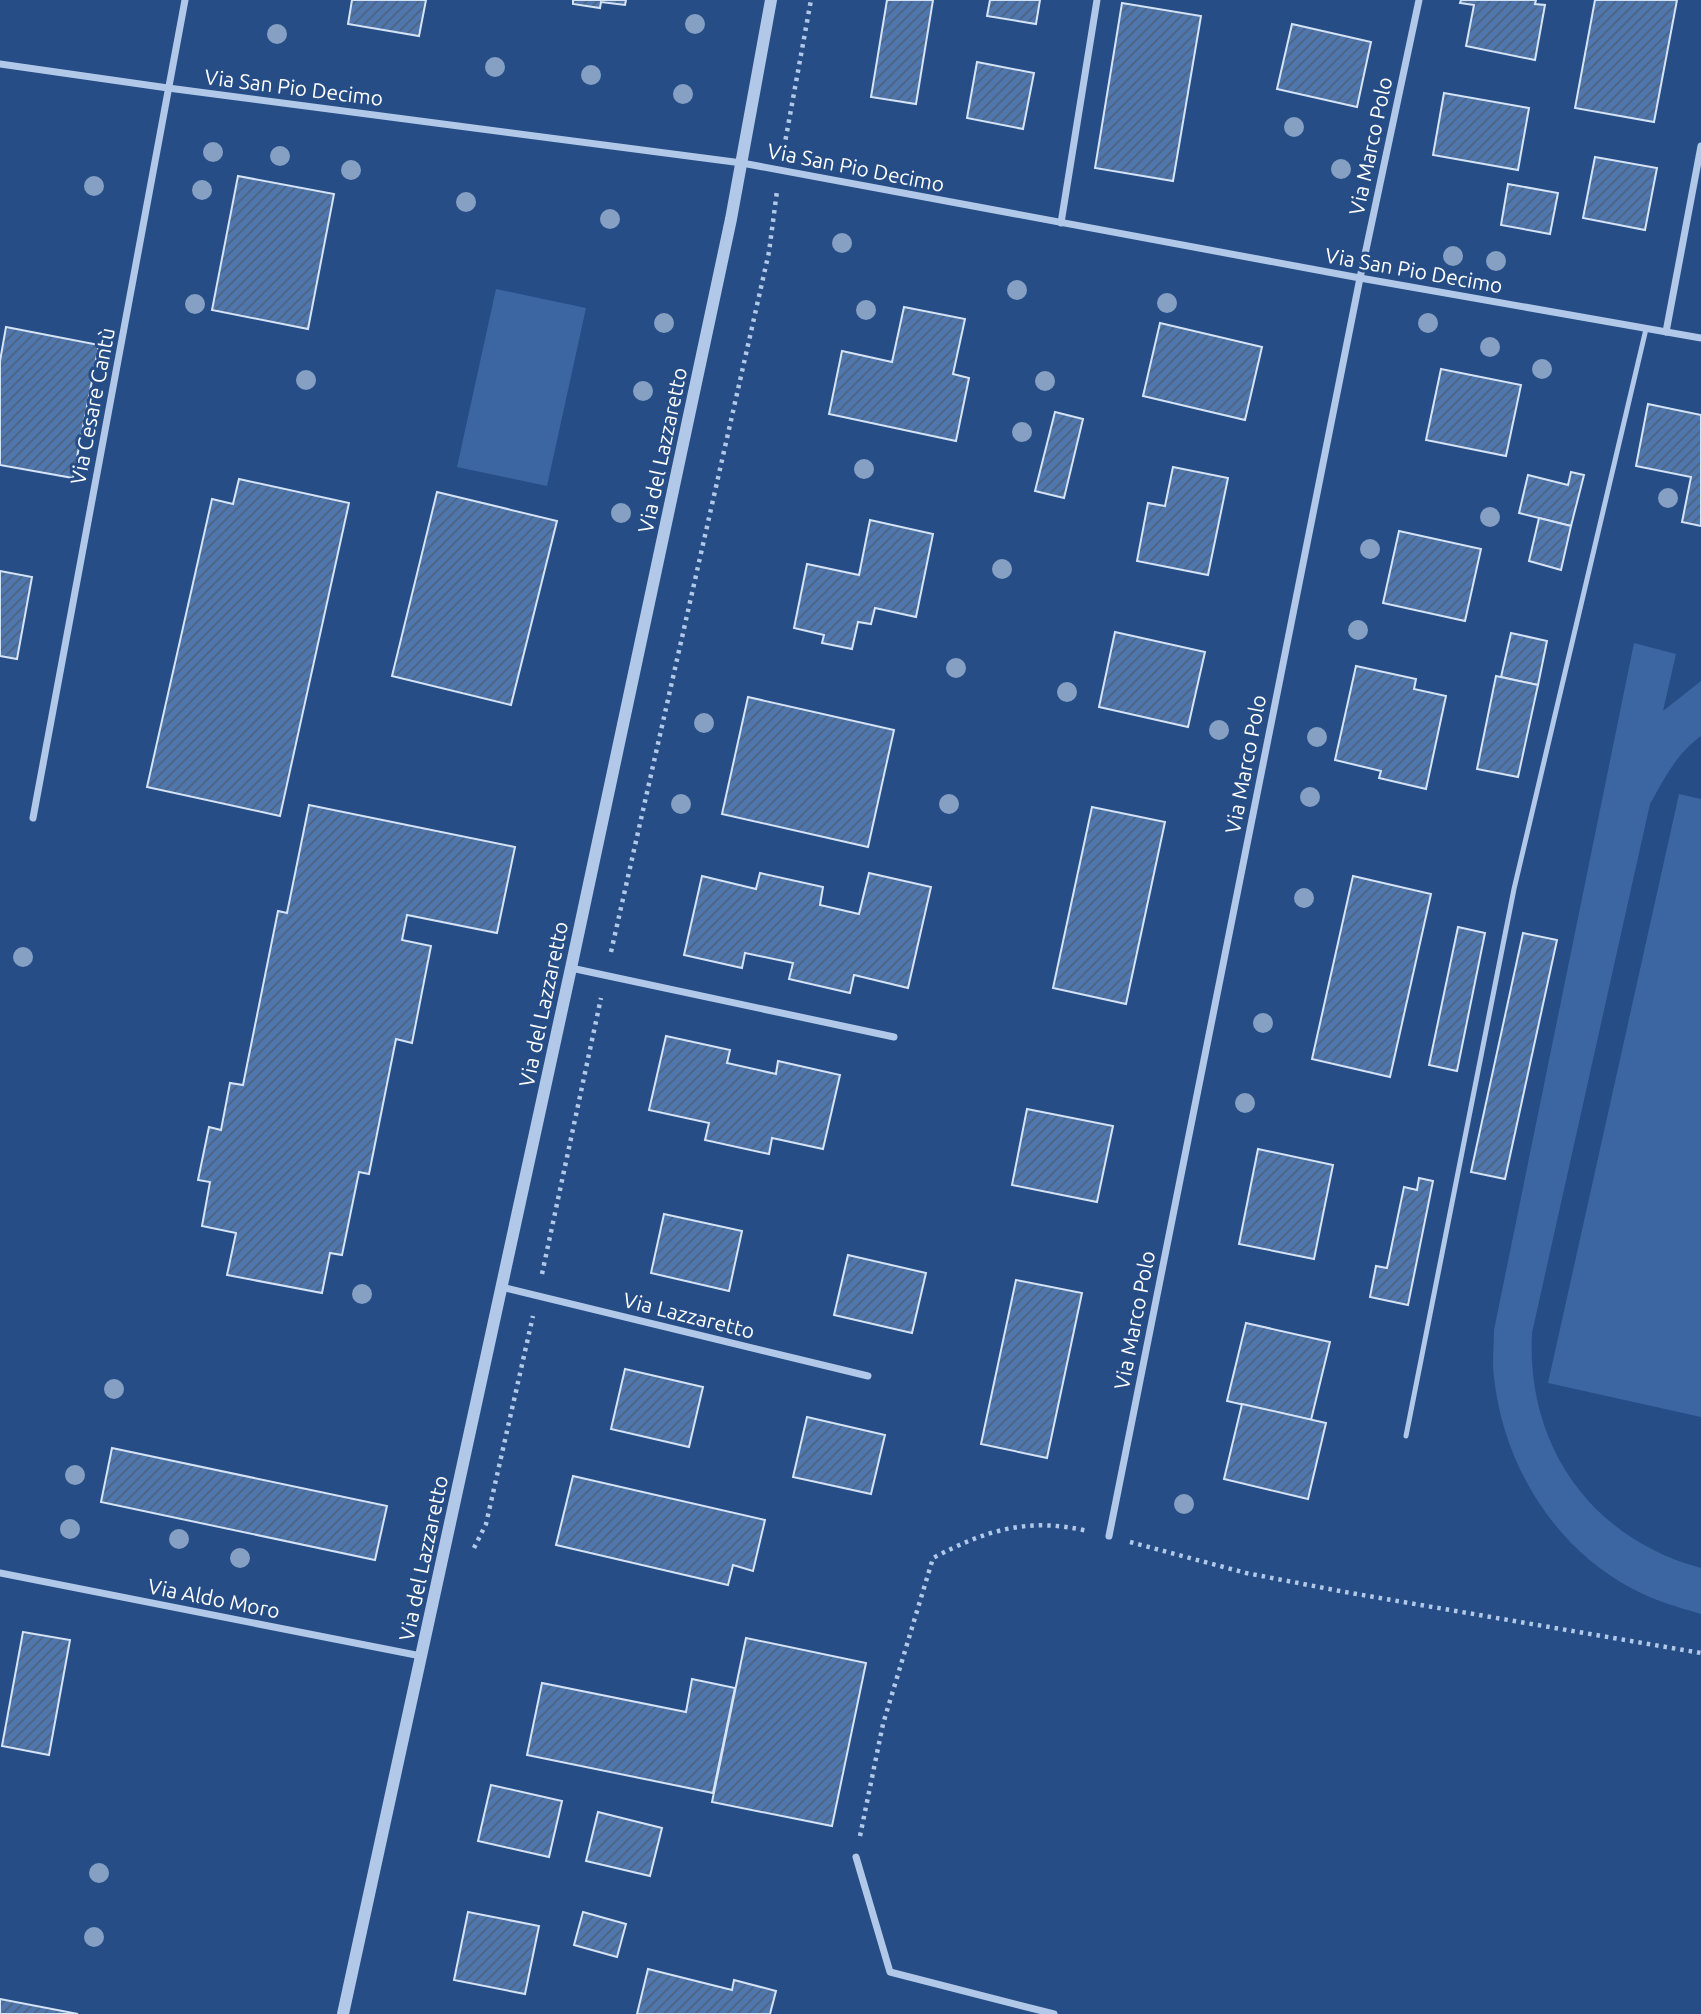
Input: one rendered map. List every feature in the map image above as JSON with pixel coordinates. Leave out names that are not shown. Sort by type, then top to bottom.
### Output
[{"type":"street","name":"Via Cesare Cantù","points":[[33,818],[185,0]]},
{"type":"street","name":"Via del Lazzaretto","points":[[343,2014],[571,968],[742,163],[771,0]]},
{"type":"street","points":[[1061,223],[1097,0]]},
{"type":"street","name":"Via Marco Polo","points":[[1109,1536],[1360,278],[1419,0]]},
{"type":"street","name":"Via San Pio Decimo","points":[[0,64],[742,163],[1360,278],[1701,338]]},
{"type":"street","points":[[1666,332],[1701,146]]},
{"type":"street","points":[[571,968],[894,1037]]},
{"type":"street","name":"Via Lazzaretto","points":[[502,1287],[868,1376]]},
{"type":"street","name":"Via Aldo Moro","points":[[0,1573],[421,1656]]},
{"type":"street","points":[[856,1857],[890,1972],[1054,2014]]},
{"type":"lane","points":[[1406,1436],[1514,889],[1646,329]]},
{"type":"path","points":[[468,1560],[486,1524],[538,1296],[605,976],[769,252],[780,170],[811,0]]},
{"type":"path","points":[[856,1857],[883,1724],[933,1558],[968,1539],[1022,1525],[1073,1527],[1270,1578],[1452,1612],[1701,1653]]},
{"type":"shaded area","points":[[496,289],[586,308],[547,486],[457,467]]},
{"type":"shaded area","points":[[1634,643],[1676,654],[1663,711],[1701,681],[1701,736],[1678,758],[1650,804],[1532,1333],[1533,1374],[1541,1413],[1554,1449],[1573,1482],[1598,1511],[1628,1535],[1662,1554],[1701,1568],[1701,1614],[1656,1600],[1631,1588],[1578,1550],[1556,1526],[1521,1472],[1500,1410],[1493,1372],[1494,1330]]},
{"type":"shaded area","points":[[1679,794],[1701,799],[1701,1417],[1548,1383]]},
{"type":"building","points":[[352,0],[426,0],[419,36],[348,24]]},
{"type":"building","points":[[573,0],[626,0],[625,5],[601,2],[600,8],[573,4]]},
{"type":"building","points":[[887,0],[933,0],[916,104],[871,97]]},
{"type":"building","points":[[990,0],[1040,0],[1036,24],[987,16]]},
{"type":"building","points":[[1461,0],[1536,0],[1535,4],[1545,5],[1535,60],[1466,46],[1474,5],[1460,3]]},
{"type":"building","points":[[1595,0],[1677,0],[1654,122],[1575,108]]},
{"type":"building","points":[[1122,3],[1201,16],[1173,181],[1095,168]]},
{"type":"building","points":[[1292,24],[1371,42],[1357,107],[1277,89]]},
{"type":"building","points":[[977,62],[1034,73],[1023,129],[967,118]]},
{"type":"building","points":[[1444,93],[1529,108],[1518,170],[1433,155]]},
{"type":"building","points":[[1595,157],[1657,168],[1645,230],[1583,218]]},
{"type":"building","points":[[238,176],[334,194],[308,329],[212,310]]},
{"type":"building","points":[[1508,184],[1558,193],[1550,234],[1501,225]]},
{"type":"building","points":[[904,307],[965,319],[953,374],[969,378],[956,441],[829,414],[842,351],[892,362]]},
{"type":"building","points":[[1160,323],[1262,347],[1245,420],[1143,396]]},
{"type":"building","points":[[6,327],[99,345],[73,478],[0,465],[0,361]]},
{"type":"building","points":[[1441,369],[1521,385],[1506,456],[1426,440]]},
{"type":"building","points":[[1648,404],[1701,415],[1701,526],[1682,522],[1691,477],[1636,466]]},
{"type":"building","points":[[1055,412],[1083,419],[1064,498],[1035,491]]},
{"type":"building","points":[[1173,467],[1228,478],[1208,575],[1137,561],[1148,503],[1165,506]]},
{"type":"building","points":[[1571,472],[1584,475],[1571,526],[1519,513],[1528,475],[1568,485]]},
{"type":"building","points":[[239,479],[349,503],[280,816],[147,787],[212,499],[233,504]]},
{"type":"building","points":[[437,492],[557,521],[511,705],[392,676]]},
{"type":"building","points":[[1539,518],[1571,526],[1561,570],[1529,561]]},
{"type":"building","points":[[870,520],[933,534],[916,617],[875,608],[871,624],[858,622],[852,649],[822,643],[824,635],[794,628],[807,564],[859,575]]},
{"type":"building","points":[[1399,531],[1481,549],[1465,621],[1383,603]]},
{"type":"building","points":[[0,571],[32,577],[17,659],[0,656]]},
{"type":"building","points":[[1115,632],[1205,652],[1188,727],[1099,707]]},
{"type":"building","points":[[1511,633],[1547,641],[1538,685],[1501,677]]},
{"type":"building","points":[[1356,666],[1416,679],[1414,689],[1446,696],[1426,789],[1379,778],[1381,771],[1335,760]]},
{"type":"building","points":[[1496,676],[1538,685],[1518,777],[1477,769]]},
{"type":"building","points":[[748,697],[894,730],[868,847],[722,814]]},
{"type":"building","points":[[309,805],[515,847],[497,933],[407,915],[402,940],[431,946],[412,1043],[396,1039],[369,1174],[359,1172],[342,1255],[330,1253],[322,1293],[227,1275],[236,1233],[202,1226],[210,1182],[198,1180],[209,1127],[221,1130],[230,1083],[243,1085],[278,911],[287,913]]},
{"type":"building","points":[[1092,807],[1165,822],[1126,1004],[1053,988]]},
{"type":"building","points":[[760,873],[823,887],[820,905],[859,914],[869,873],[931,887],[908,988],[854,975],[850,993],[789,979],[793,963],[745,953],[742,968],[684,955],[702,876],[756,889]]},
{"type":"building","points":[[1353,876],[1431,894],[1390,1077],[1312,1059]]},
{"type":"building","points":[[1458,927],[1485,933],[1457,1071],[1429,1065]]},
{"type":"building","points":[[1523,933],[1557,940],[1505,1179],[1471,1172]]},
{"type":"building","points":[[666,1036],[730,1050],[727,1063],[776,1074],[778,1061],[840,1075],[823,1149],[772,1138],[769,1154],[705,1140],[709,1123],[649,1110]]},
{"type":"building","points":[[1027,1109],[1113,1126],[1097,1202],[1012,1185]]},
{"type":"building","points":[[1258,1149],[1333,1165],[1314,1259],[1239,1244]]},
{"type":"building","points":[[1419,1178],[1433,1181],[1408,1305],[1370,1297],[1376,1266],[1387,1268],[1404,1187],[1417,1190]]},
{"type":"building","points":[[664,1214],[742,1231],[729,1291],[651,1273]]},
{"type":"building","points":[[848,1255],[926,1273],[912,1333],[834,1315]]},
{"type":"building","points":[[1016,1280],[1082,1293],[1047,1458],[981,1444]]},
{"type":"building","points":[[1246,1323],[1330,1342],[1311,1420],[1227,1401]]},
{"type":"building","points":[[625,1369],[703,1387],[689,1447],[611,1429]]},
{"type":"building","points":[[1242,1404],[1326,1423],[1308,1499],[1224,1479]]},
{"type":"building","points":[[807,1417],[885,1435],[871,1494],[793,1477]]},
{"type":"building","points":[[112,1448],[387,1506],[375,1560],[101,1502]]},
{"type":"building","points":[[573,1476],[765,1520],[753,1571],[733,1565],[728,1585],[556,1545]]},
{"type":"building","points":[[23,1632],[70,1640],[49,1755],[2,1746]]},
{"type":"building","points":[[746,1638],[866,1663],[832,1826],[712,1802]]},
{"type":"building","points":[[692,1679],[735,1688],[713,1793],[527,1755],[542,1683],[686,1712]]},
{"type":"building","points":[[491,1785],[562,1801],[549,1857],[478,1841]]},
{"type":"building","points":[[598,1812],[662,1828],[650,1876],[586,1861]]},
{"type":"building","points":[[468,1912],[539,1926],[525,1994],[454,1980]]},
{"type":"building","points":[[583,1912],[626,1924],[617,1957],[574,1945]]},
{"type":"building","points":[[648,1969],[732,1990],[734,1980],[776,1991],[770,2014],[637,2014]]},
{"type":"building","points":[[0,1999],[78,2014],[0,2014]]}]
